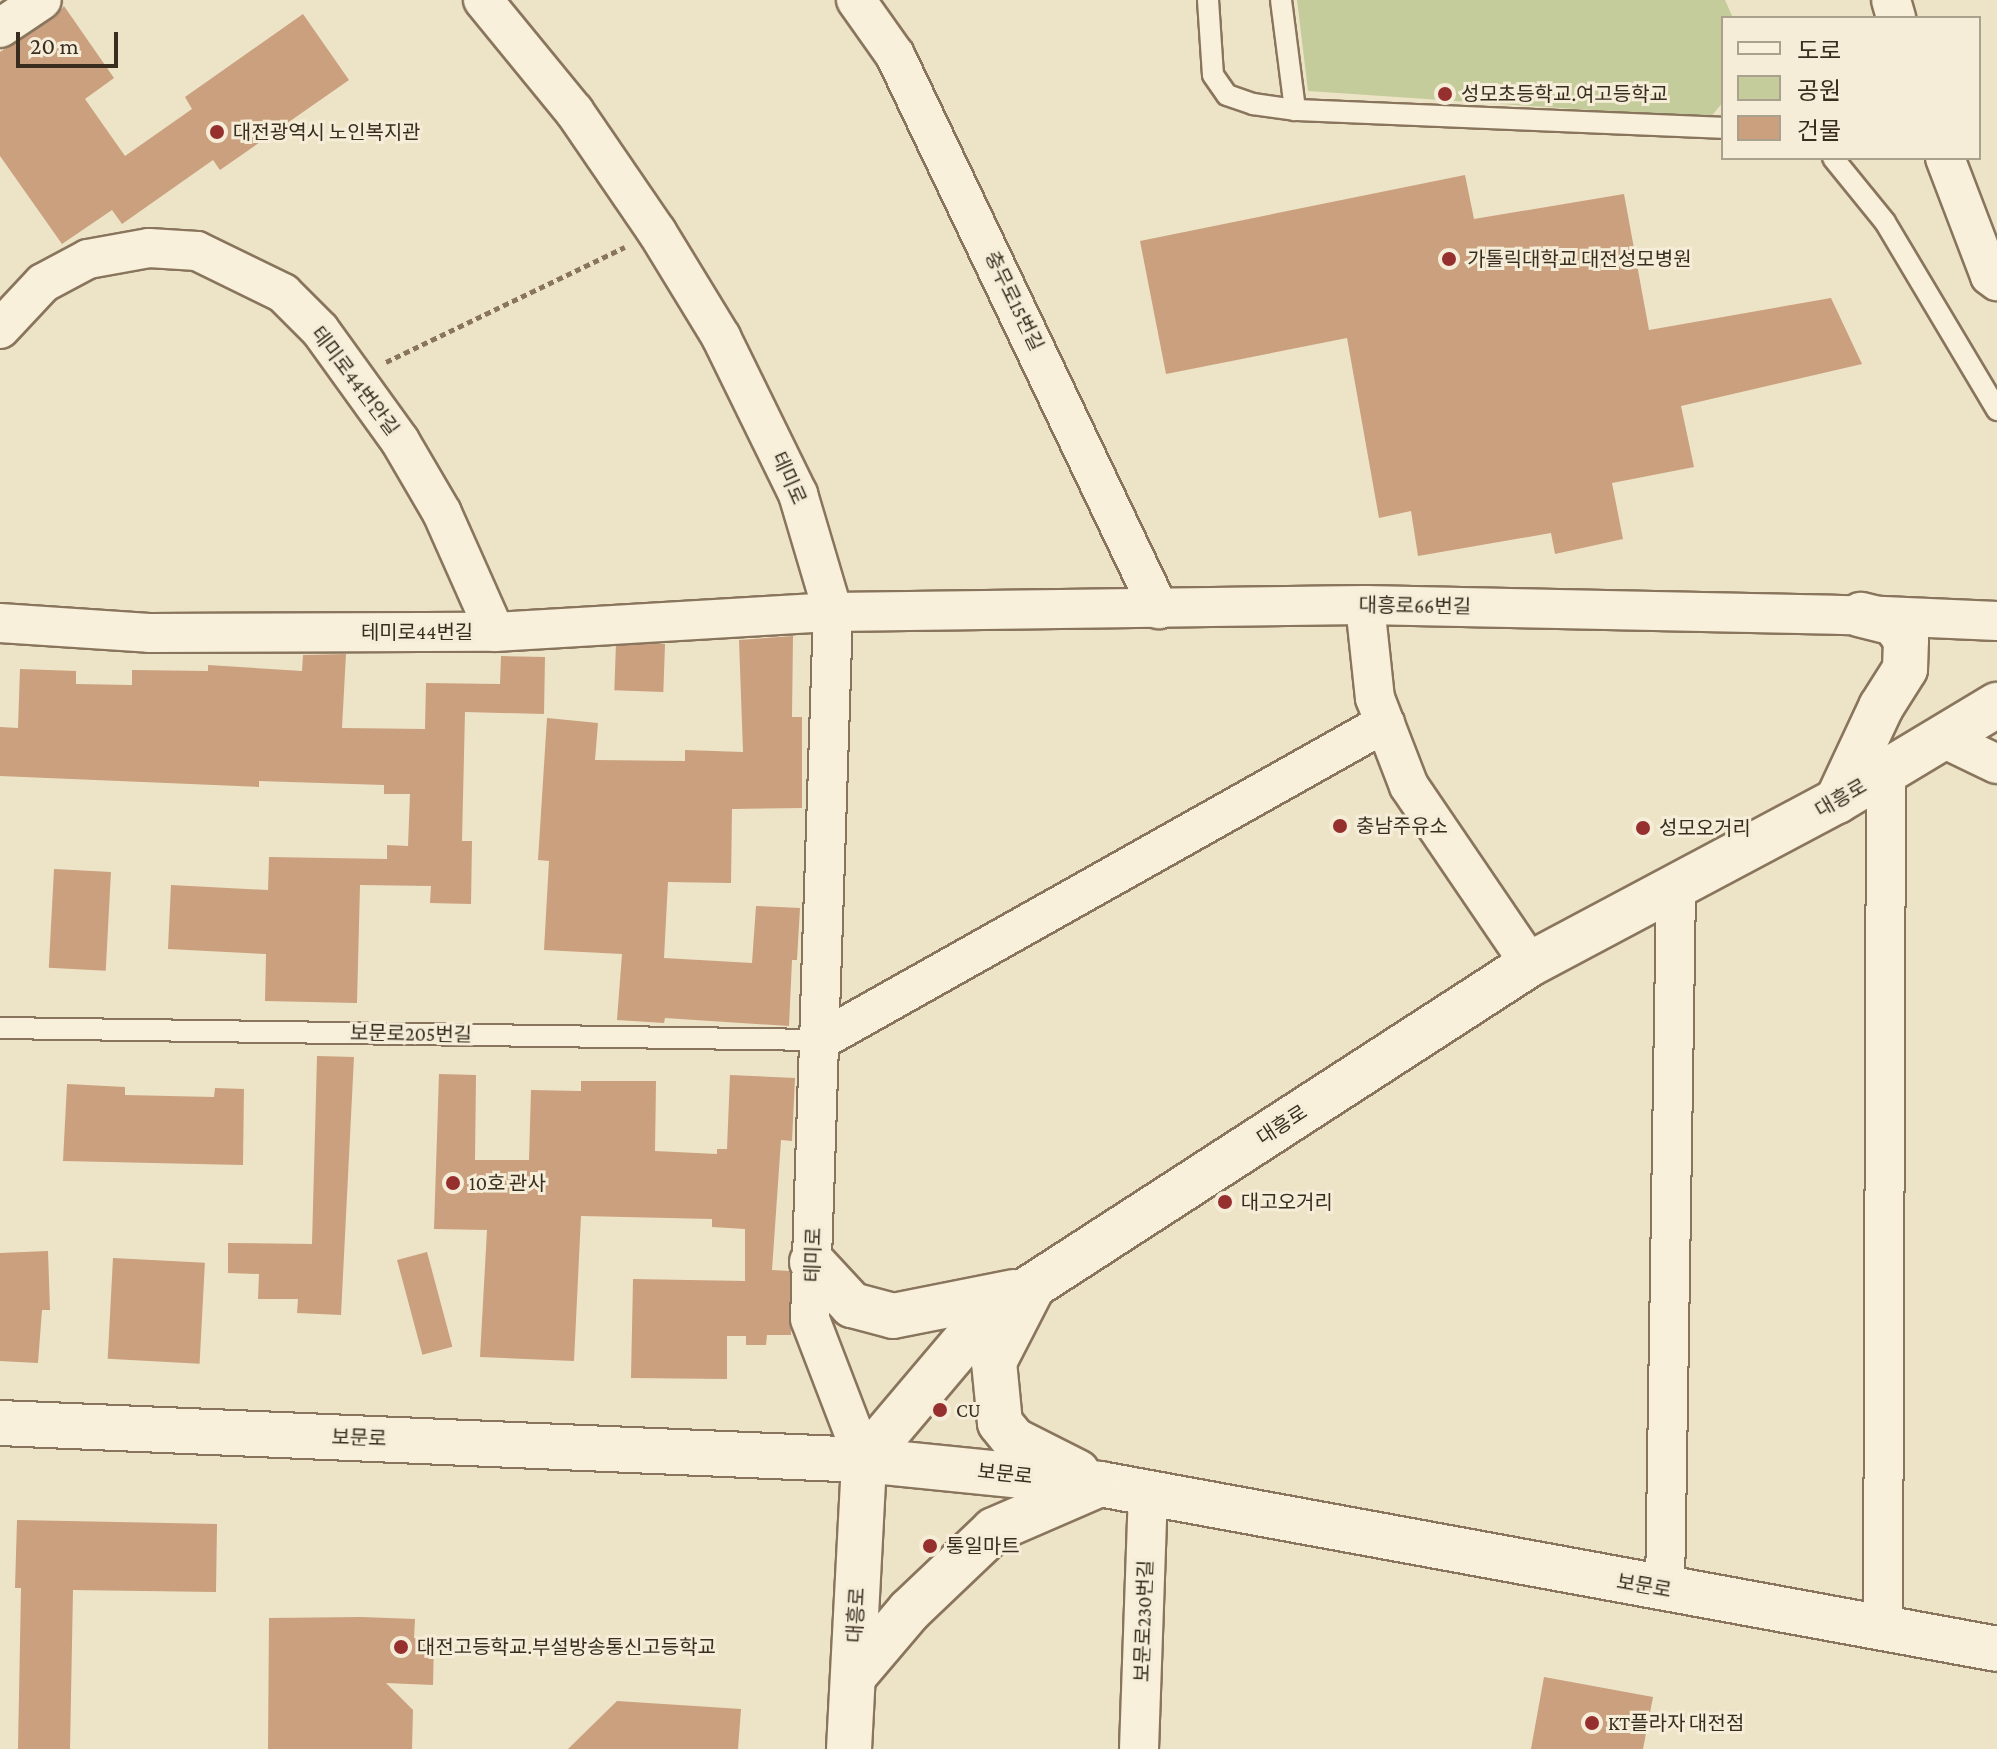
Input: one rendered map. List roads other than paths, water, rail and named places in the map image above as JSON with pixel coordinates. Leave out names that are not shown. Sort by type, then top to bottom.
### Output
[{"type":"main road","points":[[1837,801],[1881,707],[1905,669],[1906,640],[1894,623],[1861,615]]},
{"type":"main road","name":"대흥로","points":[[849,1749],[864,1460],[985,1317],[1530,964],[1837,801],[1997,705]]},
{"type":"main road","points":[[812,1262],[852,1305],[893,1316],[1032,1287]]},
{"type":"main road","points":[[1032,1287],[994,1362],[1000,1423],[1014,1440],[1100,1484]]},
{"type":"main road","name":"보문로","points":[[0,1423],[864,1460],[1100,1484],[1997,1649]]},
{"type":"main road","points":[[853,1677],[909,1611],[994,1530],[1100,1484]]},
{"type":"street","points":[[0,28],[42,0]]},
{"type":"street","name":"테미로","points":[[483,0],[574,111],[657,232],[721,337],[798,494],[833,612],[810,1319],[864,1460]]},
{"type":"street","name":"충무로15번길","points":[[856,0],[895,55],[1159,609]]},
{"type":"street","points":[[1946,160],[1990,276],[1997,281]]},
{"type":"street","name":"테미로44번안길","points":[[0,329],[43,283],[88,259],[149,248],[197,251],[283,293],[320,330],[356,376],[442,513],[495,632]]},
{"type":"street","points":[[1365,605],[1375,698],[1409,786],[1530,964]]},
{"type":"street","name":"대흥로66번길","points":[[833,612],[1365,605],[1861,615],[1997,621]]},
{"type":"street","name":"테미로44번길","points":[[0,623],[149,633],[495,632],[833,612]]},
{"type":"street","points":[[821,1040],[1385,723]]},
{"type":"street","points":[[1943,738],[1997,764]]},
{"type":"street","points":[[1883,1629],[1886,772]]},
{"type":"street","points":[[1665,1590],[1676,887]]},
{"type":"street","name":"보문로230번길","points":[[1139,1749],[1148,1493]]},
{"type":"lane","points":[[1208,0],[1213,75],[1227,95],[1253,104],[1295,110],[1721,128]]},
{"type":"lane","points":[[1281,0],[1295,110]]},
{"type":"lane","points":[[1835,160],[1885,222],[1997,410]]},
{"type":"lane","name":"보문로205번길","points":[[0,1028],[821,1040]]},
{"type":"place","name":"성모초등학교.여고등학교","points":[[1445,94]]},
{"type":"place","name":"대전광역시 노인복지관","points":[[217,132]]},
{"type":"place","name":"가톨릭대학교 대전성모병원","points":[[1449,259]]},
{"type":"place","name":"충남주유소","points":[[1340,826]]},
{"type":"place","name":"성모오거리","points":[[1643,828]]},
{"type":"place","name":"10호 관사","points":[[453,1183]]},
{"type":"place","name":"대고오거리","points":[[1225,1202]]},
{"type":"place","name":"CU","points":[[940,1410]]},
{"type":"place","name":"통일마트","points":[[930,1546]]},
{"type":"place","name":"대전고등학교.부설방송통신고등학교","points":[[401,1647]]},
{"type":"place","name":"KT플라자 대전점","points":[[1592,1723]]}]
